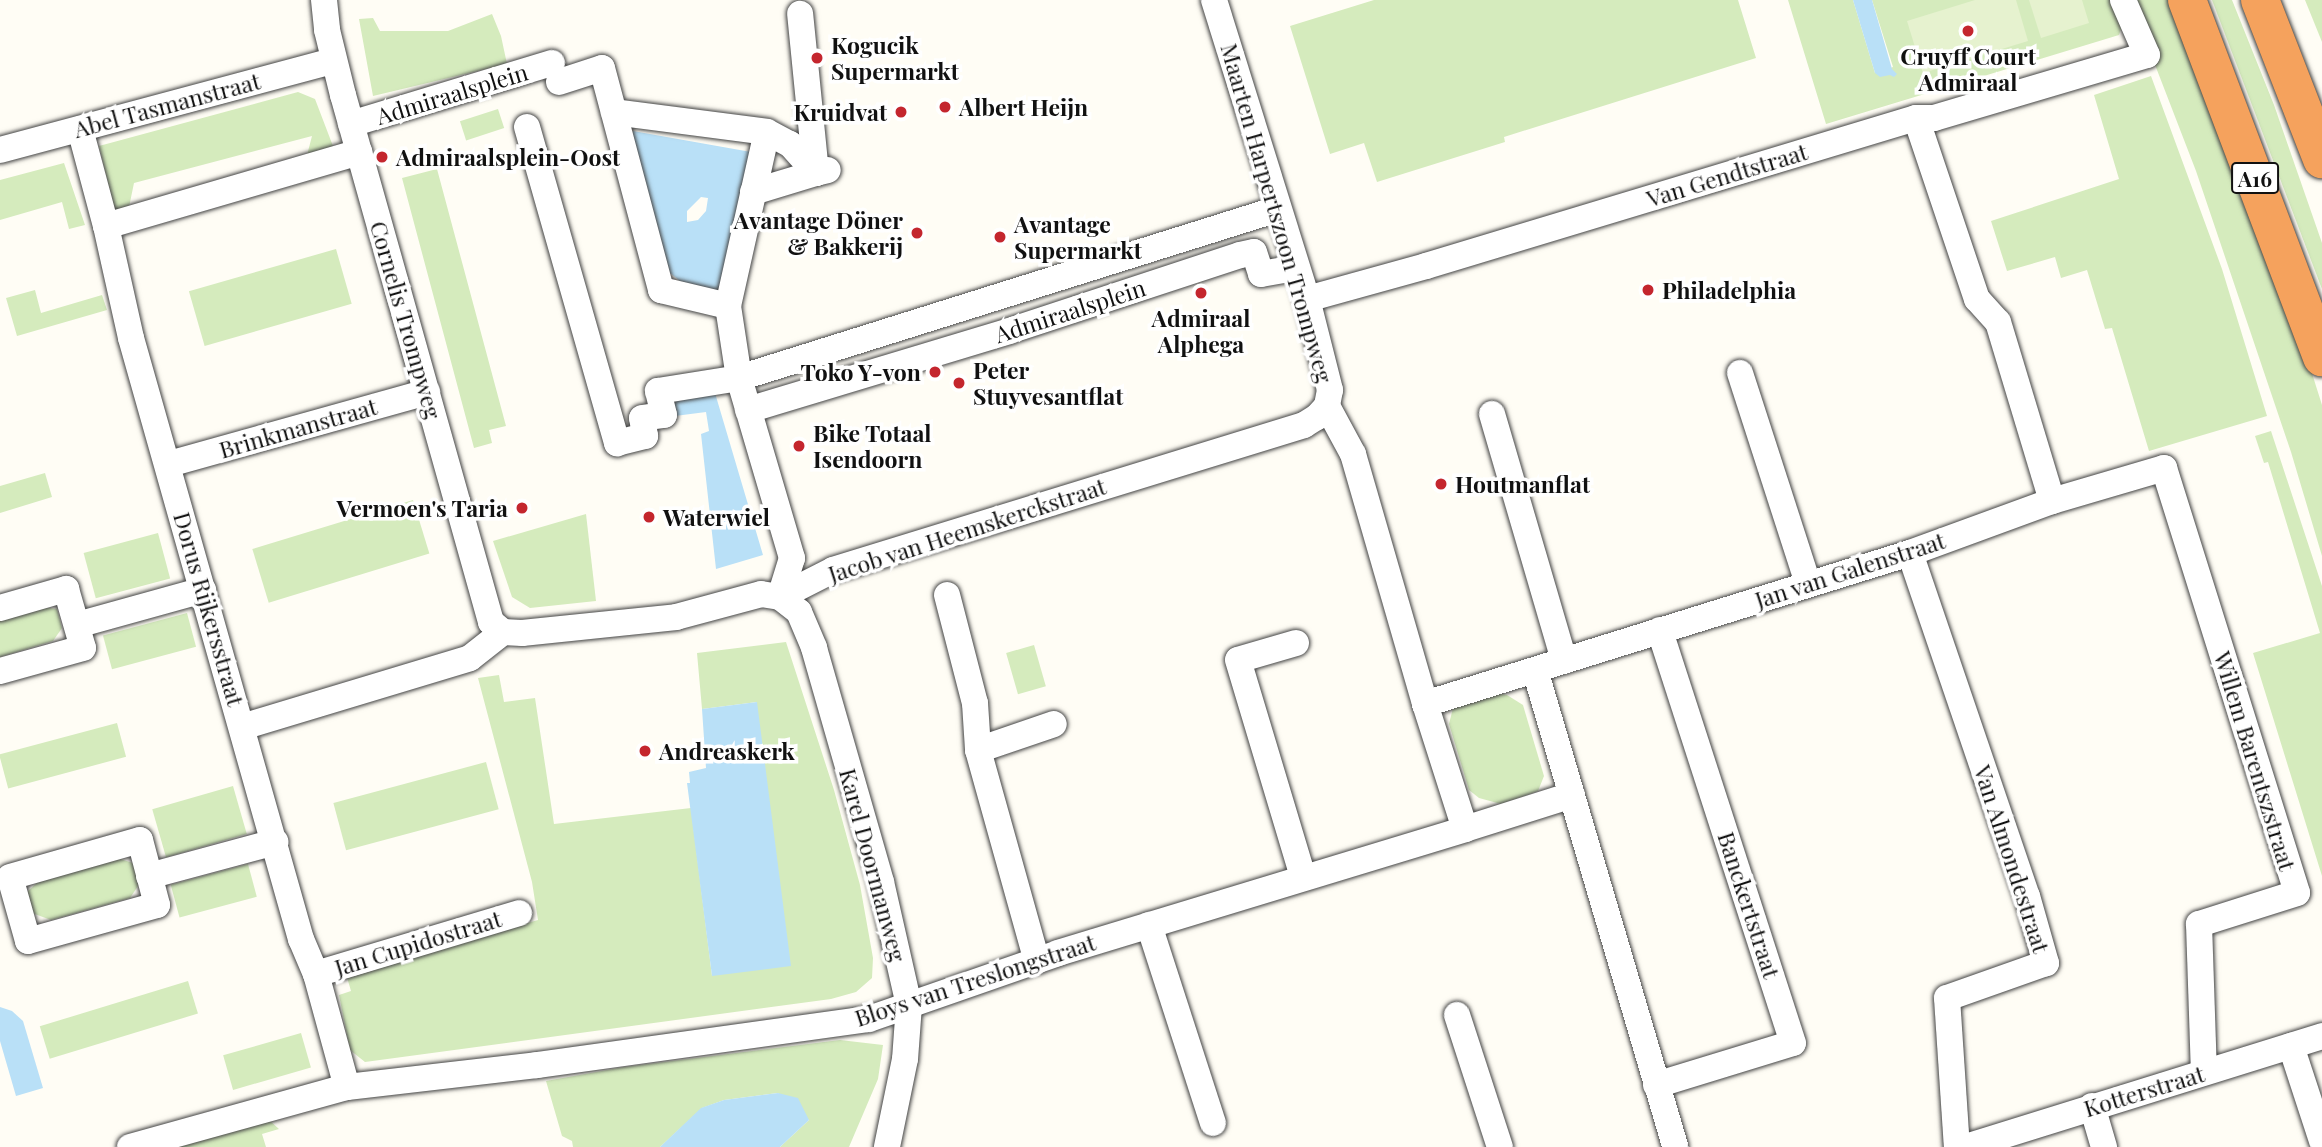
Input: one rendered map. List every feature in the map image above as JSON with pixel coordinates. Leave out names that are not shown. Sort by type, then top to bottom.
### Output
[{"type":"highway","name":"A16","points":[[2187,0],[2322,357]]},
{"type":"highway","points":[[2260,0],[2322,159]]},
{"type":"street","name":"Cornelis Trompweg","points":[[324,0],[333,61],[491,622],[503,632]]},
{"type":"street","name":"Maarten Harpertszoon Trompweg","points":[[1214,0],[1307,299],[1330,390],[1327,406],[1353,454],[1425,704],[1465,829]]},
{"type":"street","name":"Van Gendtstraat","points":[[1307,299],[1426,266],[1916,118],[1934,118],[2147,55],[2123,0]]},
{"type":"street","points":[[800,14],[822,171]]},
{"type":"street","name":"Abel Tasmanstraat","points":[[0,150],[333,61]]},
{"type":"street","name":"Admiraalsplein","points":[[351,124],[556,73],[602,68],[661,290],[728,306]]},
{"type":"street","points":[[614,112],[767,132],[790,144],[822,171]]},
{"type":"street","points":[[1916,118],[1977,299],[1998,322],[2052,501]]},
{"type":"street","name":"Admiraalsplein","points":[[527,127],[617,443],[645,436],[642,418],[664,415],[658,391],[739,378],[1278,209]]},
{"type":"street","name":"Dorus Rijkersstraat","points":[[79,129],[106,226],[126,317],[301,939],[316,974],[347,1087]]},
{"type":"street","points":[[767,132],[728,306],[739,378],[792,558],[780,597]]},
{"type":"street","points":[[106,226],[359,152]]},
{"type":"street","points":[[753,192],[822,171]]},
{"type":"street","name":"Admiraalsplein","points":[[748,411],[1009,331],[1240,255],[1254,252],[1261,274],[1296,268]]},
{"type":"street","points":[[1740,373],[1808,584]]},
{"type":"street","name":"Brinkmanstraat","points":[[169,464],[426,392]]},
{"type":"street","name":"Jacob van Heemskerckstraat","points":[[503,632],[522,634],[676,617],[761,594],[780,597],[832,570],[1304,425],[1317,417],[1327,406]]},
{"type":"street","points":[[1492,414],[1563,661]]},
{"type":"street","name":"Jan van Galenstraat","points":[[1535,670],[1910,553],[2052,501],[2164,468]]},
{"type":"street","name":"Willem Barentszstraat","points":[[2164,468],[2297,893],[2199,924],[2204,1072]]},
{"type":"street","name":"Van Almondestraat","points":[[1910,553],[2027,896],[2046,963],[1947,998],[1957,1147]]},
{"type":"street","points":[[0,608],[66,589],[83,648],[0,671]]},
{"type":"street","points":[[77,625],[203,590]]},
{"type":"street","points":[[947,595],[975,703],[978,750],[1037,961]]},
{"type":"street","name":"Karel Doormanweg","points":[[780,597],[803,619],[814,648],[881,882],[909,1004],[905,1059],[887,1147]]},
{"type":"street","name":"Banckertstraat","points":[[1656,1085],[1793,1043],[1660,630]]},
{"type":"street","points":[[242,726],[470,658],[503,632]]},
{"type":"street","points":[[1296,643],[1238,660],[1303,877]]},
{"type":"street","points":[[1425,704],[1535,670],[1675,1147]]},
{"type":"street","points":[[978,750],[1055,724]]},
{"type":"street","points":[[1465,829],[1572,795]]},
{"type":"street","name":"Bloys van Treslongstraat","points":[[130,1147],[347,1087],[524,1067],[869,1019],[1149,925],[1465,829]]},
{"type":"street","points":[[140,840],[149,876],[156,905],[28,941],[10,877],[140,840]]},
{"type":"street","points":[[149,876],[275,842]]},
{"type":"street","name":"Jan Cupidostraat","points":[[316,974],[519,913]]},
{"type":"street","points":[[1149,925],[1213,1123]]},
{"type":"street","points":[[1457,1015],[1500,1147]]},
{"type":"street","name":"Kotterstraat","points":[[1966,1147],[2322,1036]]},
{"type":"street","points":[[2291,1046],[2322,1141]]},
{"type":"street","points":[[2092,1107],[2104,1147]]},
{"type":"green space","points":[[1374,0],[1738,0],[1756,58],[1504,137],[1505,142],[1377,182],[1364,143],[1330,154],[1290,26]]},
{"type":"green space","points":[[1788,0],[1853,0],[1875,73],[1893,67],[1872,0],[2118,0],[2125,17],[2119,35],[1826,124]]},
{"type":"green space","name":"Cruyff Court Admiraal","points":[[1975,0],[2016,0],[2028,41],[1923,73],[1907,21]]},
{"type":"green space","points":[[2029,0],[2082,0],[2089,23],[2041,38]]},
{"type":"green space","points":[[2130,0],[2179,0],[2284,285],[2322,405],[2322,556],[2291,452],[2196,171]]},
{"type":"green space","points":[[2212,0],[2232,0],[2274,105],[2322,243],[2322,289]]},
{"type":"green space","points":[[2305,0],[2322,0],[2322,42]]},
{"type":"green space","points":[[492,14],[501,36],[507,64],[373,96],[359,19],[373,18],[380,31],[448,31]]},
{"type":"green space","points":[[2151,76],[2222,269],[2267,416],[2149,451],[2112,328],[2105,329],[2087,270],[2061,278],[2055,257],[2007,271],[1991,221],[2119,179],[2094,95]]},
{"type":"green space","points":[[298,92],[315,99],[336,154],[305,163],[312,136],[134,183],[128,212],[116,216],[99,146]]},
{"type":"green space","points":[[498,109],[504,128],[466,140],[460,121]]},
{"type":"green space","points":[[64,163],[85,225],[69,229],[62,202],[0,220],[0,180]]},
{"type":"green space","points":[[437,169],[506,426],[489,430],[492,443],[474,448],[402,178]]},
{"type":"green space","points":[[336,249],[352,304],[205,346],[189,291]]},
{"type":"green space","points":[[35,290],[41,313],[102,295],[107,310],[17,336],[6,298]]},
{"type":"green space","points":[[2271,431],[2322,586],[2322,876],[2253,653],[2320,633],[2268,462],[2264,463],[2255,436]]},
{"type":"green space","points":[[45,473],[52,497],[0,513],[0,486]]},
{"type":"green space","points":[[413,500],[429,554],[269,603],[252,549]]},
{"type":"green space","points":[[586,514],[596,601],[530,608],[512,597],[493,541]]},
{"type":"green space","points":[[158,533],[170,578],[96,598],[84,553]]},
{"type":"green space","points":[[42,607],[57,609],[62,628],[53,641],[0,657],[0,620]]},
{"type":"green space","points":[[187,613],[196,647],[112,669],[103,636]]},
{"type":"green space","points":[[786,642],[834,790],[860,885],[873,958],[872,978],[856,992],[831,999],[365,1062],[350,1050],[339,995],[351,991],[346,974],[538,920],[532,882],[478,678],[499,675],[504,702],[535,698],[554,824],[691,808],[712,976],[757,702],[702,709],[697,653]]},
{"type":"green space","points":[[1034,645],[1046,686],[1018,694],[1006,653]]},
{"type":"green space","points":[[1490,692],[1507,695],[1523,705],[1544,776],[1538,791],[1501,804],[1479,798],[1469,790],[1449,724],[1453,708]]},
{"type":"green space","points":[[117,723],[126,757],[8,788],[0,754]]},
{"type":"green space","points":[[486,762],[499,809],[346,850],[333,803]]},
{"type":"green space","points":[[233,786],[247,834],[166,857],[152,809]]},
{"type":"green space","points":[[117,858],[133,863],[140,883],[130,898],[51,920],[32,913],[27,892],[40,880]]},
{"type":"green space","points":[[248,864],[257,897],[180,918],[171,885]]},
{"type":"green space","points":[[188,981],[198,1014],[50,1059],[40,1026]]},
{"type":"green space","points":[[301,1033],[311,1068],[233,1090],[223,1055]]},
{"type":"green space","points":[[840,1040],[883,1045],[878,1079],[849,1147],[780,1147],[809,1120],[778,1093],[724,1100],[702,1108],[660,1147],[573,1147],[572,1141],[562,1136],[546,1081],[624,1067]]},
{"type":"green space","points":[[269,1120],[279,1129],[262,1134],[266,1147],[170,1147]]},
{"type":"water","points":[[1853,0],[1872,0],[1892,69],[1897,74],[1894,77],[1880,77],[1875,73]]},
{"type":"water","points":[[633,131],[751,152],[720,295],[685,285],[670,273],[634,170]],"holes":[[[701,197],[708,198],[706,211],[698,220],[687,222],[687,211]]]},
{"type":"water","points":[[715,393],[763,555],[716,569],[701,434],[709,431],[706,412],[675,416],[674,399]]},
{"type":"water","points":[[757,702],[791,966],[712,976],[687,783],[690,783],[689,772],[706,768],[702,709]]},
{"type":"water","points":[[0,1007],[12,1011],[23,1021],[43,1088],[16,1096],[0,1041]]},
{"type":"water","points":[[778,1093],[798,1098],[809,1120],[780,1147],[660,1147],[701,1108],[724,1100]]},
{"type":"place","name":"Cruyff Court Admiraal","points":[[1968,31]]},
{"type":"place","name":"Kogucik Supermarkt","points":[[817,58]]},
{"type":"place","name":"Albert Heijn","points":[[945,107]]},
{"type":"place","name":"Kruidvat","points":[[901,112]]},
{"type":"place","name":"Admiraalsplein-Oost","points":[[382,157]]},
{"type":"place","name":"Avantage Döner & Bakkerij","points":[[917,233]]},
{"type":"place","name":"Avantage Supermarkt","points":[[1000,237]]},
{"type":"place","name":"Philadelphia","points":[[1648,290]]},
{"type":"place","name":"Admiraal Alphega","points":[[1201,293]]},
{"type":"place","name":"Toko Y-von","points":[[935,372]]},
{"type":"place","name":"Peter Stuyvesantflat","points":[[959,383]]},
{"type":"place","name":"Bike Totaal Isendoorn","points":[[799,446]]},
{"type":"place","name":"Houtmanflat","points":[[1441,484]]},
{"type":"place","name":"Vermoen's Taria","points":[[522,508]]},
{"type":"place","name":"Waterwiel","points":[[649,517]]},
{"type":"place","name":"Andreaskerk","points":[[645,751]]}]
